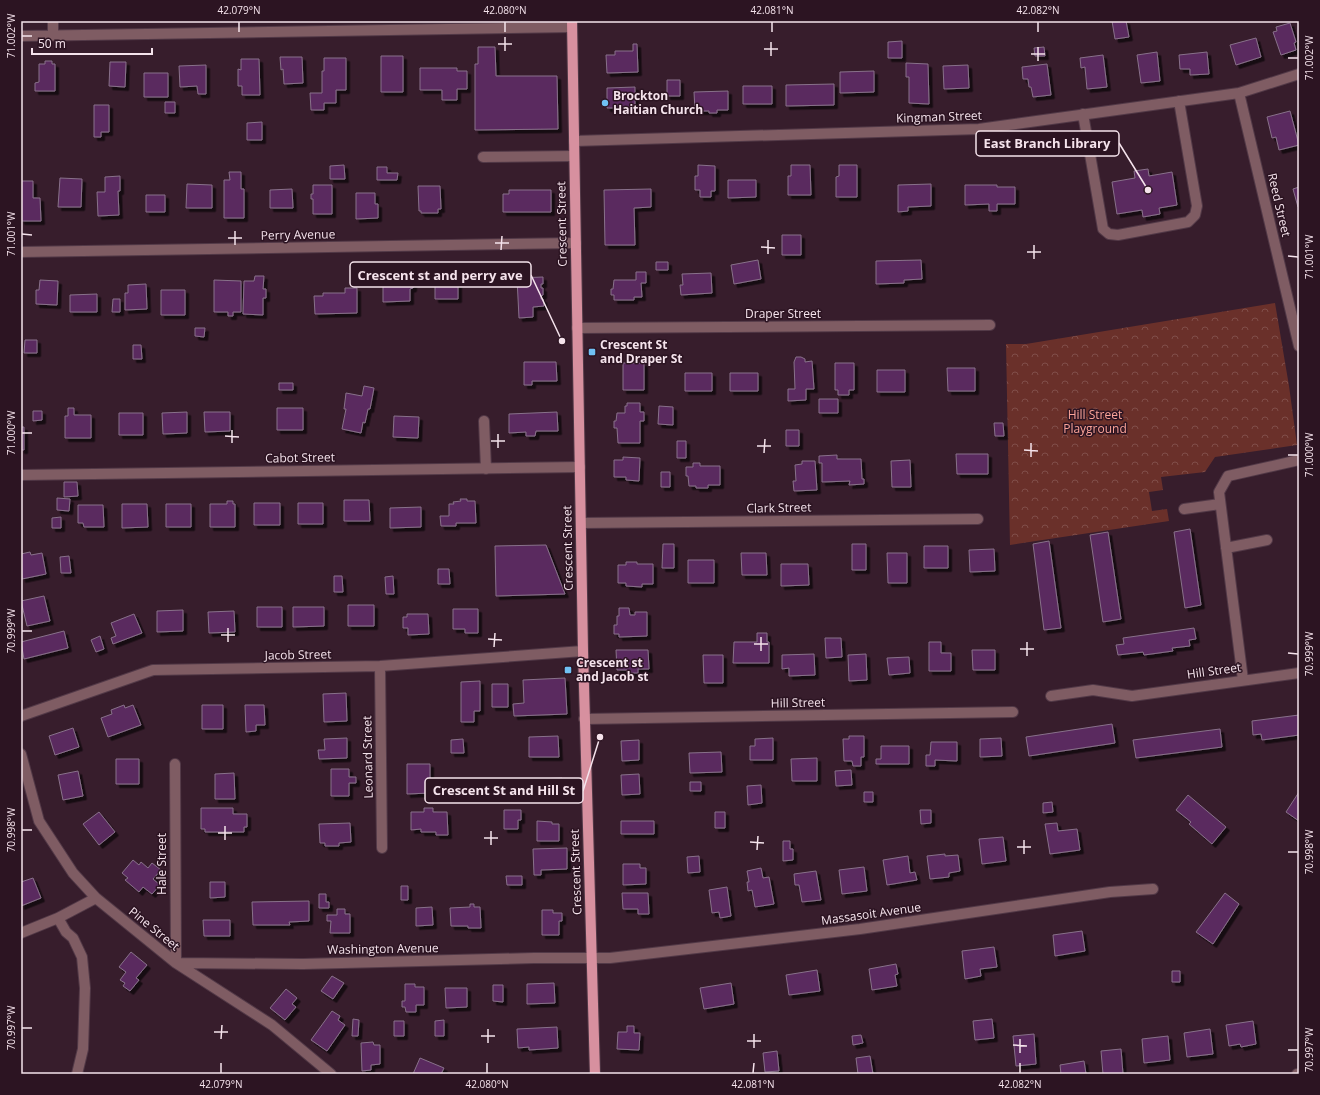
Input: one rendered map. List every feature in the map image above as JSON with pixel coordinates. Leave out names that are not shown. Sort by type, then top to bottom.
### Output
[{"type":"main road","name":"Crescent Street","points":[[572,24],[584,719],[595,1074]]},
{"type":"street","points":[[53,21],[53,35]]},
{"type":"street","points":[[21,36],[572,24]]},
{"type":"street","name":"Kingman Street","points":[[574,141],[979,129],[1239,93],[1299,74]]},
{"type":"street","name":"Reed Street","points":[[1239,93],[1299,346]]},
{"type":"street","points":[[1083,114],[1103,229],[1108,234],[1118,236],[1188,222],[1195,215],[1198,206],[1179,101]]},
{"type":"street","points":[[483,157],[574,156]]},
{"type":"street","name":"Perry Avenue","points":[[21,252],[576,243]]},
{"type":"street","name":"Draper Street","points":[[577,328],[990,325]]},
{"type":"street","points":[[484,421],[486,468]]},
{"type":"street","points":[[1243,680],[1219,492],[1228,476],[1299,460]]},
{"type":"street","name":"Cabot Street","points":[[21,475],[580,467]]},
{"type":"street","points":[[1184,510],[1220,504]]},
{"type":"street","name":"Clark Street","points":[[581,523],[978,519]]},
{"type":"street","points":[[1226,548],[1267,540]]},
{"type":"street","name":"Jacob Street","points":[[21,716],[153,670],[380,666],[583,651]]},
{"type":"street","name":"Leonard Street","points":[[380,666],[382,848]]},
{"type":"street","name":"Hill Street","points":[[1051,696],[1093,690],[1132,696],[1299,673]]},
{"type":"street","name":"Hill Street","points":[[584,719],[1013,712]]},
{"type":"street","name":"Pine Street","points":[[21,754],[39,821],[73,873],[96,898],[176,963],[272,1025],[331,1074]]},
{"type":"street","name":"Hale Street","points":[[175,764],[176,963]]},
{"type":"street","name":"Massasoit Avenue","points":[[592,958],[610,958],[860,929],[1110,892],[1152,889]]},
{"type":"street","points":[[21,933],[58,918],[96,898]]},
{"type":"street","points":[[58,918],[66,932],[73,938],[82,957],[85,988],[83,1049],[77,1074]]},
{"type":"street","name":"Washington Avenue","points":[[176,963],[303,964],[534,958],[592,958]]},
{"type":"green space","name":"Hill Street Playground","points":[[1275,303],[1297,445],[1215,457],[1205,472],[1161,477],[1163,490],[1149,492],[1152,511],[1167,509],[1169,521],[1010,545],[1006,344],[1026,344]]},
{"type":"building","points":[[1112,21],[1126,21],[1129,37],[1115,39]]},
{"type":"building","points":[[1290,23],[1296,42],[1294,43],[1296,50],[1281,55],[1273,32],[1277,31],[1276,27]]},
{"type":"building","points":[[1256,38],[1261,57],[1236,65],[1230,45]]},
{"type":"building","points":[[902,41],[902,58],[888,58],[888,42]]},
{"type":"building","points":[[633,44],[637,44],[638,72],[607,73],[606,55],[615,55],[615,51],[633,51]]},
{"type":"building","points":[[478,47],[495,47],[496,76],[557,76],[558,129],[475,130],[475,64],[478,64]]},
{"type":"building","points":[[1044,47],[1045,56],[1035,56],[1034,48]]},
{"type":"building","points":[[1157,52],[1160,81],[1141,83],[1137,55]]},
{"type":"building","points":[[1207,52],[1209,74],[1190,75],[1190,69],[1180,69],[1179,55]]},
{"type":"building","points":[[1103,55],[1107,87],[1087,89],[1085,67],[1081,68],[1080,58]]},
{"type":"building","points":[[381,56],[403,56],[403,92],[381,92]]},
{"type":"building","points":[[280,57],[302,57],[303,83],[284,84],[283,69],[281,70]]},
{"type":"building","points":[[324,58],[346,58],[346,90],[336,90],[336,103],[324,103],[324,110],[311,110],[310,93],[322,93],[322,71],[324,71]]},
{"type":"building","points":[[241,59],[259,59],[260,95],[242,95],[242,86],[238,86],[238,69],[241,70]]},
{"type":"building","points":[[45,61],[52,61],[52,64],[55,64],[55,91],[35,91],[35,83],[39,82],[39,64],[45,64]]},
{"type":"building","points":[[110,62],[126,62],[125,87],[109,86]]},
{"type":"building","points":[[906,63],[928,64],[929,104],[909,103],[909,77],[906,77]]},
{"type":"building","points":[[1047,64],[1051,95],[1033,97],[1028,79],[1023,79],[1022,67]]},
{"type":"building","points":[[206,65],[206,94],[198,94],[197,86],[180,87],[179,66]]},
{"type":"building","points":[[968,65],[969,88],[944,89],[943,66]]},
{"type":"building","points":[[420,68],[457,68],[457,71],[467,71],[467,89],[457,89],[457,100],[442,100],[442,90],[420,90]]},
{"type":"building","points":[[874,71],[874,92],[840,93],[840,72]]},
{"type":"building","points":[[144,73],[168,73],[168,97],[144,97]]},
{"type":"building","points":[[667,80],[680,80],[680,96],[667,96]]},
{"type":"building","points":[[834,84],[834,105],[786,106],[786,85]]},
{"type":"building","points":[[743,86],[772,86],[772,104],[743,104]]},
{"type":"building","points":[[635,87],[635,108],[607,108],[607,88]]},
{"type":"building","points":[[728,91],[728,110],[717,110],[717,113],[709,113],[709,111],[695,111],[694,92]]},
{"type":"building","points":[[165,102],[175,102],[175,113],[165,113]]},
{"type":"building","points":[[94,105],[109,105],[109,132],[101,132],[101,137],[94,137]]},
{"type":"building","points":[[1290,111],[1299,145],[1279,150],[1276,137],[1272,138],[1267,117]]},
{"type":"building","points":[[262,122],[262,140],[247,140],[247,123]]},
{"type":"building","points":[[344,165],[345,179],[330,179],[330,166]]},
{"type":"building","points":[[698,165],[715,166],[715,191],[711,191],[711,197],[700,197],[700,190],[695,190],[695,176],[698,176]]},
{"type":"building","points":[[791,165],[810,165],[811,195],[788,195],[788,176],[791,176]]},
{"type":"building","points":[[839,165],[857,165],[857,197],[836,197],[836,177],[839,176]]},
{"type":"building","points":[[377,167],[387,167],[387,173],[398,173],[397,180],[377,180]]},
{"type":"building","points":[[1148,169],[1149,176],[1172,172],[1177,205],[1159,208],[1160,214],[1143,217],[1142,210],[1117,214],[1112,182],[1135,178],[1134,171]]},
{"type":"building","points":[[229,172],[241,172],[241,189],[244,189],[244,218],[224,218],[224,180],[230,180]]},
{"type":"building","points":[[120,176],[120,191],[118,191],[119,215],[98,216],[97,192],[105,192],[105,177]]},
{"type":"building","points":[[60,178],[82,179],[81,207],[58,207]]},
{"type":"building","points":[[728,180],[756,180],[756,197],[728,198]]},
{"type":"building","points":[[21,181],[33,181],[33,198],[40,198],[41,221],[21,221]]},
{"type":"building","points":[[187,184],[212,185],[212,208],[186,208]]},
{"type":"building","points":[[931,184],[931,206],[908,207],[908,211],[898,212],[898,185]]},
{"type":"building","points":[[313,185],[332,185],[332,214],[313,214],[313,199],[311,199],[311,194],[313,194]]},
{"type":"building","points":[[965,185],[997,185],[997,187],[1015,187],[1015,204],[997,204],[997,211],[989,211],[989,204],[965,205]]},
{"type":"building","points":[[418,186],[440,186],[441,209],[438,209],[438,213],[421,213],[421,211],[419,211]]},
{"type":"building","points":[[1299,187],[1299,207],[1298,207],[1293,189]]},
{"type":"building","points":[[292,189],[293,208],[270,208],[270,190]]},
{"type":"building","points":[[651,189],[651,207],[634,208],[635,245],[605,245],[604,190]]},
{"type":"building","points":[[509,190],[551,190],[551,212],[503,212],[503,194],[509,194]]},
{"type":"building","points":[[356,193],[375,193],[375,204],[378,204],[378,218],[356,219]]},
{"type":"building","points":[[146,195],[165,195],[165,212],[146,212]]},
{"type":"building","points":[[782,235],[801,235],[801,255],[782,255]]},
{"type":"building","points":[[758,260],[761,279],[734,284],[731,265]]},
{"type":"building","points":[[921,260],[922,279],[904,280],[904,283],[876,284],[876,261]]},
{"type":"building","points":[[656,262],[668,262],[668,270],[656,270]]},
{"type":"building","points":[[636,272],[646,272],[646,283],[641,283],[642,297],[634,297],[634,300],[614,300],[614,295],[611,295],[611,289],[613,289],[614,280],[636,280]]},
{"type":"building","points":[[711,273],[712,293],[681,295],[680,285],[683,285],[682,274]]},
{"type":"building","points":[[255,276],[264,276],[263,289],[266,289],[266,298],[263,298],[263,315],[243,314],[244,281],[254,281]]},
{"type":"building","points":[[543,277],[543,284],[541,284],[541,288],[543,288],[543,295],[541,296],[541,299],[543,299],[544,306],[533,307],[533,317],[519,318],[517,278]]},
{"type":"building","points":[[435,279],[458,279],[458,299],[435,299]]},
{"type":"building","points":[[40,280],[58,281],[57,305],[36,304],[36,290],[39,290]]},
{"type":"building","points":[[214,280],[241,281],[241,312],[233,312],[233,316],[228,316],[228,312],[214,312]]},
{"type":"building","points":[[410,280],[410,282],[413,282],[413,288],[410,289],[410,301],[383,302],[383,281]]},
{"type":"building","points":[[146,284],[147,309],[125,310],[125,293],[128,293],[128,285]]},
{"type":"building","points":[[345,288],[357,288],[357,313],[315,314],[314,296],[323,296],[323,293],[345,293]]},
{"type":"building","points":[[161,290],[185,290],[185,315],[161,315]]},
{"type":"building","points":[[97,294],[97,312],[70,312],[70,295]]},
{"type":"building","points":[[113,299],[120,299],[120,312],[112,312]]},
{"type":"building","points":[[195,328],[205,328],[204,337],[195,336]]},
{"type":"building","points":[[25,340],[37,340],[37,353],[24,353]]},
{"type":"building","points":[[133,345],[141,345],[142,359],[133,359]]},
{"type":"building","points":[[796,357],[805,359],[805,362],[812,361],[814,389],[806,389],[806,400],[788,401],[788,389],[795,389],[794,362]]},
{"type":"building","points":[[524,362],[556,362],[557,381],[532,381],[532,385],[524,385]]},
{"type":"building","points":[[623,363],[644,363],[644,390],[623,390]]},
{"type":"building","points":[[835,363],[854,363],[854,390],[849,390],[849,395],[838,395],[838,390],[835,390]]},
{"type":"building","points":[[947,368],[975,368],[975,391],[948,391]]},
{"type":"building","points":[[877,370],[905,370],[905,392],[877,392]]},
{"type":"building","points":[[685,373],[712,373],[712,391],[685,391]]},
{"type":"building","points":[[730,373],[758,373],[758,391],[730,391]]},
{"type":"building","points":[[279,383],[293,383],[293,390],[279,390]]},
{"type":"building","points":[[364,386],[374,388],[370,409],[368,409],[365,423],[363,422],[361,433],[342,429],[346,409],[344,409],[346,393],[362,396]]},
{"type":"building","points":[[819,399],[838,399],[838,413],[819,413]]},
{"type":"building","points":[[627,403],[640,403],[640,412],[644,412],[644,421],[640,421],[640,443],[618,443],[617,428],[614,428],[614,421],[616,421],[617,413],[625,413],[625,406],[627,406]]},
{"type":"building","points":[[659,406],[673,407],[673,425],[658,424]]},
{"type":"building","points":[[68,408],[74,408],[74,415],[91,415],[91,438],[65,438],[65,416],[68,416]]},
{"type":"building","points":[[277,408],[303,408],[303,430],[277,430]]},
{"type":"building","points":[[33,411],[42,411],[42,420],[33,421]]},
{"type":"building","points":[[187,412],[187,433],[163,434],[162,413]]},
{"type":"building","points":[[204,412],[230,412],[230,431],[205,432]]},
{"type":"building","points":[[557,412],[558,431],[536,431],[535,436],[526,436],[526,432],[509,433],[509,414]]},
{"type":"building","points":[[119,413],[143,413],[143,435],[119,435]]},
{"type":"building","points":[[394,416],[419,417],[418,438],[393,437]]},
{"type":"building","points":[[994,423],[1003,423],[1004,436],[995,436]]},
{"type":"building","points":[[21,427],[24,427],[24,450],[21,450]]},
{"type":"building","points":[[786,430],[799,430],[799,446],[786,446]]},
{"type":"building","points":[[677,441],[686,441],[686,458],[677,458]]},
{"type":"building","points":[[956,454],[988,454],[988,474],[957,474]]},
{"type":"building","points":[[837,455],[837,459],[861,459],[862,479],[864,479],[864,484],[849,485],[850,481],[822,482],[822,463],[819,463],[819,456]]},
{"type":"building","points":[[623,457],[640,458],[639,481],[626,480],[626,477],[614,477],[614,460],[623,460]]},
{"type":"building","points":[[910,460],[911,487],[892,487],[891,461]]},
{"type":"building","points":[[802,461],[815,461],[817,490],[794,491],[793,481],[796,481],[795,465],[802,464]]},
{"type":"building","points":[[693,463],[700,463],[700,466],[720,466],[720,485],[708,485],[708,488],[696,488],[696,486],[689,486],[688,476],[686,476],[686,467],[693,467]]},
{"type":"building","points":[[661,472],[670,472],[670,487],[661,487]]},
{"type":"building","points":[[64,482],[77,482],[78,496],[64,497]]},
{"type":"building","points":[[57,498],[70,499],[69,511],[57,510]]},
{"type":"building","points":[[460,499],[475,501],[476,523],[456,523],[456,526],[441,526],[440,516],[449,516],[449,504],[454,504],[453,502],[461,501]]},
{"type":"building","points":[[344,500],[369,500],[370,521],[344,521]]},
{"type":"building","points":[[227,501],[233,501],[233,504],[235,504],[235,527],[210,527],[210,504],[227,504]]},
{"type":"building","points":[[254,503],[280,503],[280,525],[254,525]]},
{"type":"building","points":[[298,503],[323,503],[323,524],[298,524]]},
{"type":"building","points":[[122,504],[147,504],[148,527],[122,528]]},
{"type":"building","points":[[166,504],[191,504],[191,527],[166,527]]},
{"type":"building","points":[[78,505],[103,505],[104,527],[84,527],[83,523],[78,523]]},
{"type":"building","points":[[421,507],[421,527],[390,528],[390,508]]},
{"type":"building","points":[[61,517],[61,528],[52,528],[52,518]]},
{"type":"building","points":[[1190,529],[1201,605],[1185,608],[1174,532]]},
{"type":"building","points":[[1108,532],[1121,619],[1103,622],[1090,535]]},
{"type":"building","points":[[1049,541],[1061,628],[1044,630],[1033,544]]},
{"type":"building","points":[[663,544],[674,544],[674,568],[662,568]]},
{"type":"building","points":[[852,544],[866,544],[866,570],[852,570]]},
{"type":"building","points":[[546,545],[565,594],[496,596],[495,546]]},
{"type":"building","points":[[924,546],[948,546],[948,568],[924,568]]},
{"type":"building","points":[[994,549],[995,571],[970,572],[969,550]]},
{"type":"building","points":[[30,552],[31,555],[42,553],[46,574],[22,579],[21,554]]},
{"type":"building","points":[[741,553],[766,553],[767,575],[742,575]]},
{"type":"building","points":[[887,553],[907,553],[907,583],[888,583]]},
{"type":"building","points":[[69,556],[71,573],[61,573],[60,557]]},
{"type":"building","points":[[688,560],[714,560],[714,583],[688,583]]},
{"type":"building","points":[[626,562],[653,564],[653,584],[642,584],[642,587],[626,586],[626,583],[618,583],[618,565],[626,565]]},
{"type":"building","points":[[781,564],[808,564],[809,585],[781,586]]},
{"type":"building","points":[[438,569],[449,569],[450,584],[438,584]]},
{"type":"building","points":[[334,576],[342,576],[343,592],[334,592]]},
{"type":"building","points":[[393,576],[394,594],[386,594],[385,577]]},
{"type":"building","points":[[44,596],[50,621],[27,626],[21,601]]},
{"type":"building","points":[[348,605],[374,605],[374,626],[348,626]]},
{"type":"building","points":[[257,607],[282,607],[282,627],[257,627]]},
{"type":"building","points":[[293,607],[324,607],[324,626],[293,627]]},
{"type":"building","points":[[619,608],[629,608],[630,615],[635,615],[635,612],[647,612],[647,636],[619,637],[619,634],[614,634],[614,625],[617,625]]},
{"type":"building","points":[[453,609],[478,609],[478,633],[465,633],[465,629],[453,629]]},
{"type":"building","points":[[183,610],[183,631],[157,632],[157,611]]},
{"type":"building","points":[[234,611],[235,632],[209,633],[208,612]]},
{"type":"building","points":[[134,614],[142,633],[113,644],[111,638],[116,636],[111,623]]},
{"type":"building","points":[[407,614],[428,614],[429,634],[408,635],[408,628],[403,628],[403,617],[407,617]]},
{"type":"building","points":[[1194,628],[1196,639],[1189,640],[1190,646],[1172,648],[1173,651],[1144,655],[1143,652],[1118,655],[1116,645],[1124,644],[1123,638]]},
{"type":"building","points":[[64,631],[68,648],[24,659],[21,642]]},
{"type":"building","points":[[757,633],[767,633],[767,642],[769,642],[769,663],[733,663],[734,642],[757,642]]},
{"type":"building","points":[[100,636],[104,649],[96,652],[91,640]]},
{"type":"building","points":[[825,638],[841,638],[842,657],[826,658]]},
{"type":"building","points":[[929,642],[941,642],[941,653],[951,653],[951,671],[929,671]]},
{"type":"building","points":[[616,650],[648,650],[649,669],[638,669],[638,673],[627,673],[627,670],[617,670]]},
{"type":"building","points":[[972,650],[995,650],[995,670],[973,670]]},
{"type":"building","points":[[814,654],[815,675],[789,676],[789,668],[782,669],[782,655]]},
{"type":"building","points":[[866,654],[867,680],[849,681],[848,655]]},
{"type":"building","points":[[703,655],[723,655],[723,683],[704,683]]},
{"type":"building","points":[[909,657],[910,673],[889,675],[887,658]]},
{"type":"building","points":[[565,678],[567,714],[514,716],[513,704],[524,703],[523,680]]},
{"type":"building","points":[[480,681],[480,711],[474,711],[474,722],[461,722],[461,682]]},
{"type":"building","points":[[492,684],[508,684],[508,707],[492,707]]},
{"type":"building","points":[[346,693],[347,721],[324,722],[323,694]]},
{"type":"building","points":[[124,705],[125,708],[133,705],[141,725],[108,737],[101,718],[112,714],[111,710]]},
{"type":"building","points":[[202,705],[223,705],[223,729],[202,729]]},
{"type":"building","points":[[245,705],[264,705],[265,725],[256,725],[256,731],[246,732]]},
{"type":"building","points":[[1299,715],[1299,735],[1262,740],[1261,734],[1253,735],[1252,721]]},
{"type":"building","points":[[1112,724],[1115,743],[1029,756],[1026,737]]},
{"type":"building","points":[[73,728],[79,747],[55,755],[49,736]]},
{"type":"building","points":[[1220,729],[1222,747],[1136,758],[1133,740]]},
{"type":"building","points":[[558,736],[559,757],[529,757],[529,737]]},
{"type":"building","points":[[849,736],[864,736],[864,757],[861,757],[861,766],[853,766],[852,761],[844,761],[843,739],[849,739]]},
{"type":"building","points":[[347,738],[347,758],[319,759],[318,750],[325,750],[324,739]]},
{"type":"building","points":[[773,738],[773,760],[750,760],[750,746],[755,746],[755,739]]},
{"type":"building","points":[[1001,738],[1002,756],[980,757],[980,739]]},
{"type":"building","points":[[463,739],[464,753],[451,753],[451,740]]},
{"type":"building","points":[[639,740],[639,760],[622,761],[621,741]]},
{"type":"building","points":[[931,742],[957,742],[957,761],[935,760],[935,766],[926,766],[926,755],[930,755]]},
{"type":"building","points":[[881,746],[909,746],[909,764],[876,764],[876,759],[881,759]]},
{"type":"building","points":[[721,752],[722,772],[690,773],[689,753]]},
{"type":"building","points":[[817,758],[817,781],[792,781],[791,759]]},
{"type":"building","points":[[116,759],[139,759],[139,784],[116,784]]},
{"type":"building","points":[[407,764],[430,764],[430,793],[407,794]]},
{"type":"building","points":[[331,769],[349,769],[349,777],[356,777],[356,783],[349,783],[349,796],[331,796]]},
{"type":"building","points":[[851,770],[852,785],[836,786],[835,771]]},
{"type":"building","points":[[78,771],[83,796],[63,800],[58,775]]},
{"type":"building","points":[[234,773],[235,799],[215,799],[215,774]]},
{"type":"building","points":[[639,774],[640,794],[622,795],[621,775]]},
{"type":"building","points":[[562,778],[562,783],[558,783],[559,798],[536,798],[536,779]]},
{"type":"building","points":[[690,782],[701,782],[701,791],[690,791]]},
{"type":"building","points":[[761,785],[762,803],[748,805],[747,786]]},
{"type":"building","points":[[864,792],[873,792],[873,802],[864,802]]},
{"type":"building","points":[[1299,792],[1299,821],[1286,812]]},
{"type":"building","points":[[1188,795],[1226,827],[1212,844],[1189,824],[1191,822],[1176,810]]},
{"type":"building","points":[[1052,802],[1053,812],[1043,813],[1043,803]]},
{"type":"building","points":[[201,808],[233,808],[233,814],[247,814],[247,827],[244,827],[244,832],[205,832],[205,829],[201,829]]},
{"type":"building","points":[[424,808],[433,808],[433,812],[447,812],[448,835],[436,835],[436,832],[421,832],[421,829],[411,830],[411,812],[424,812]]},
{"type":"building","points":[[504,810],[521,810],[521,820],[518,820],[518,829],[504,829]]},
{"type":"building","points":[[920,810],[931,810],[931,823],[921,824]]},
{"type":"building","points":[[99,812],[115,832],[99,845],[83,824]]},
{"type":"building","points":[[715,812],[725,812],[725,828],[715,828]]},
{"type":"building","points":[[537,821],[559,824],[559,841],[537,841]]},
{"type":"building","points":[[621,821],[654,821],[654,834],[621,834]]},
{"type":"building","points":[[350,823],[351,842],[339,843],[339,846],[325,846],[325,843],[320,843],[319,824]]},
{"type":"building","points":[[1057,823],[1058,831],[1077,829],[1080,850],[1050,854],[1045,824]]},
{"type":"building","points":[[1003,837],[1006,861],[982,864],[979,839]]},
{"type":"building","points":[[783,841],[790,841],[790,849],[793,849],[793,860],[783,861]]},
{"type":"building","points":[[567,848],[567,869],[541,870],[541,875],[534,875],[533,849]]},
{"type":"building","points":[[945,854],[945,856],[958,855],[960,871],[949,873],[949,877],[930,879],[927,856]]},
{"type":"building","points":[[699,856],[700,872],[688,873],[687,857]]},
{"type":"building","points":[[908,856],[910,873],[915,872],[917,880],[887,885],[883,860]]},
{"type":"building","points":[[133,860],[139,865],[141,862],[148,868],[152,863],[161,870],[153,879],[160,885],[152,894],[143,887],[139,892],[125,880],[128,878],[122,873]]},
{"type":"building","points":[[623,864],[640,864],[640,868],[646,868],[646,884],[623,885]]},
{"type":"building","points":[[864,867],[867,891],[842,894],[839,870]]},
{"type":"building","points":[[761,868],[763,878],[769,877],[774,904],[755,907],[752,890],[748,891],[747,882],[749,882],[747,871]]},
{"type":"building","points":[[816,871],[821,900],[802,902],[799,885],[795,885],[794,874]]},
{"type":"building","points":[[506,876],[522,876],[522,885],[507,885]]},
{"type":"building","points":[[33,878],[41,898],[21,906],[21,882]]},
{"type":"building","points":[[210,882],[225,882],[225,897],[210,898]]},
{"type":"building","points":[[401,886],[408,886],[408,900],[401,900]]},
{"type":"building","points":[[727,887],[731,916],[720,918],[719,912],[712,913],[709,890]]},
{"type":"building","points":[[622,893],[648,893],[649,914],[638,914],[638,909],[623,909]]},
{"type":"building","points":[[1225,893],[1239,904],[1213,944],[1196,932]]},
{"type":"building","points":[[319,894],[326,894],[326,902],[329,902],[329,908],[319,908]]},
{"type":"building","points":[[309,901],[309,921],[289,922],[290,925],[253,925],[252,902]]},
{"type":"building","points":[[470,904],[474,904],[474,907],[480,907],[481,928],[451,926],[450,908],[470,907]]},
{"type":"building","points":[[432,907],[433,925],[416,926],[416,908]]},
{"type":"building","points":[[337,909],[345,909],[345,914],[350,914],[350,933],[330,933],[331,921],[327,921],[327,915],[337,915]]},
{"type":"building","points":[[542,910],[553,910],[553,913],[562,913],[562,921],[559,921],[559,935],[542,935]]},
{"type":"building","points":[[203,920],[230,920],[230,936],[204,936]]},
{"type":"building","points":[[1082,931],[1085,951],[1055,956],[1053,935]]},
{"type":"building","points":[[994,947],[997,967],[980,969],[981,976],[965,979],[962,951]]},
{"type":"building","points":[[131,952],[147,965],[136,978],[139,980],[130,991],[123,986],[125,983],[120,980],[126,972],[119,967]]},
{"type":"building","points":[[896,964],[898,974],[895,975],[897,986],[872,990],[869,969]]},
{"type":"building","points":[[817,970],[820,991],[789,995],[786,975]]},
{"type":"building","points":[[1172,971],[1180,971],[1180,982],[1172,982]]},
{"type":"building","points":[[332,976],[344,983],[333,999],[321,991]]},
{"type":"building","points":[[554,983],[555,1003],[527,1004],[527,984]]},
{"type":"building","points":[[731,983],[734,1004],[704,1009],[700,988]]},
{"type":"building","points":[[405,984],[415,984],[415,987],[424,987],[424,1005],[416,1005],[416,1012],[406,1012],[405,1007],[402,1007],[402,1001],[405,1001]]},
{"type":"building","points":[[493,985],[503,985],[503,1002],[493,1001]]},
{"type":"building","points":[[445,988],[467,988],[467,1007],[446,1008]]},
{"type":"building","points":[[286,989],[297,998],[292,1004],[296,1007],[285,1020],[270,1008]]},
{"type":"building","points":[[332,1011],[340,1016],[338,1020],[345,1025],[327,1051],[311,1040]]},
{"type":"building","points":[[353,1019],[359,1020],[358,1036],[352,1036]]},
{"type":"building","points":[[992,1019],[994,1038],[975,1040],[973,1021]]},
{"type":"building","points":[[444,1020],[444,1036],[435,1036],[435,1021]]},
{"type":"building","points":[[394,1021],[404,1021],[404,1036],[394,1036]]},
{"type":"building","points":[[1253,1021],[1256,1044],[1241,1047],[1240,1044],[1229,1046],[1226,1025]]},
{"type":"building","points":[[627,1026],[634,1026],[634,1033],[640,1033],[639,1050],[617,1049],[618,1032],[627,1032]]},
{"type":"building","points":[[557,1027],[558,1048],[529,1050],[529,1047],[518,1048],[517,1029]]},
{"type":"building","points":[[1210,1029],[1213,1054],[1187,1057],[1184,1033]]},
{"type":"building","points":[[1034,1034],[1036,1064],[1016,1066],[1013,1036]]},
{"type":"building","points":[[861,1035],[863,1043],[853,1045],[852,1036]]},
{"type":"building","points":[[1168,1036],[1170,1060],[1144,1063],[1142,1039]]},
{"type":"building","points":[[373,1042],[374,1045],[380,1045],[380,1064],[371,1065],[371,1070],[362,1071],[361,1043]]},
{"type":"building","points":[[1121,1049],[1123,1074],[1103,1074],[1101,1051]]},
{"type":"building","points":[[777,1051],[779,1071],[765,1072],[763,1053]]},
{"type":"building","points":[[870,1056],[873,1074],[858,1074],[856,1058]]},
{"type":"building","points":[[420,1058],[444,1068],[441,1074],[413,1074]]},
{"type":"building","points":[[1084,1061],[1086,1074],[1061,1074],[1060,1065]]},
{"type":"place","name":"Brockton Haitian Church","points":[[605,103]]},
{"type":"place","name":"East Branch Library","points":[[1148,190]]},
{"type":"place","name":"Crescent st and perry ave","points":[[562,341]]},
{"type":"place","name":"Crescent St and Draper St","points":[[592,352]]},
{"type":"place","name":"Crescent st and Jacob st","points":[[568,670]]},
{"type":"place","name":"Crescent St and Hill St","points":[[600,737]]}]
